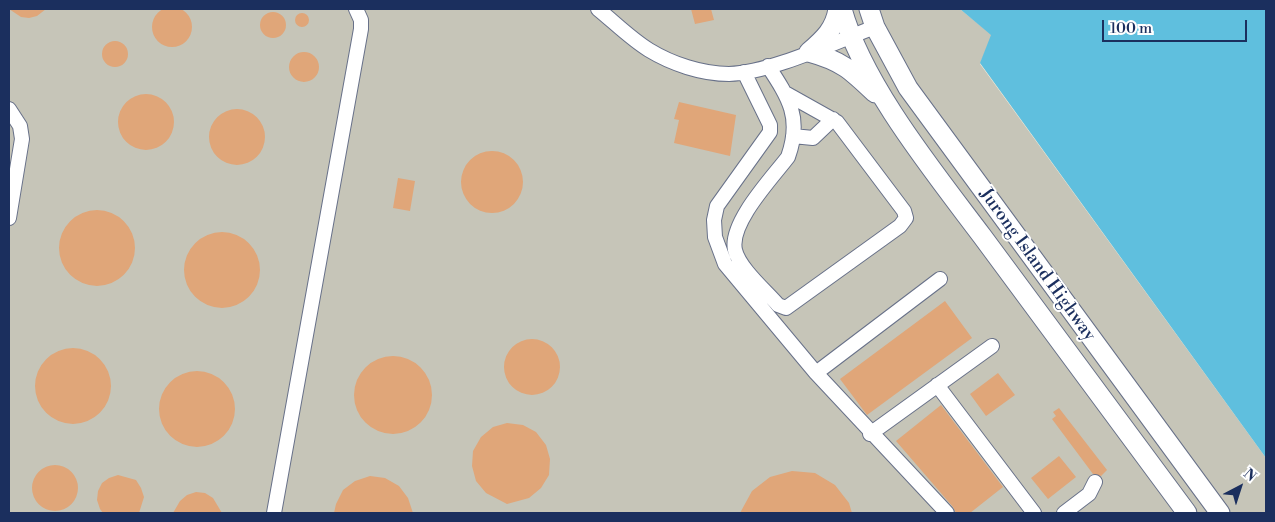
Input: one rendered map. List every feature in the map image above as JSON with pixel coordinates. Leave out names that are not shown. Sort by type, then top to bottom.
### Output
[{"type":"main road","name":"Jurong Island Highway","points":[[840,9],[849,36],[892,110],[929,165],[1187,513]]},
{"type":"main road","points":[[809,52],[827,37],[840,9]]},
{"type":"main road","name":"Jurong Island Highway","points":[[869,9],[875,27],[902,78],[1220,513]]},
{"type":"main road","points":[[809,52],[835,60],[850,69],[892,110]]},
{"type":"main road","points":[[881,91],[883,82],[890,75],[902,78]]},
{"type":"street","points":[[274,513],[361,29],[361,20],[356,9]]},
{"type":"street","points":[[598,9],[648,50],[667,60],[689,68],[716,73],[744,72],[768,66],[875,27]]},
{"type":"street","points":[[768,66],[787,94],[793,110],[793,136],[788,157],[740,222],[735,237],[735,250],[742,264],[778,305],[786,308],[906,221],[904,211],[842,127],[833,119],[787,94]]},
{"type":"street","points":[[744,72],[770,125],[770,132],[717,206],[714,220],[715,238],[725,264],[870,434],[947,513]]},
{"type":"street","points":[[9,109],[22,132],[14,159],[9,218]]},
{"type":"street","points":[[793,136],[813,138],[833,119]]},
{"type":"street","points":[[816,373],[940,279]]},
{"type":"street","points":[[870,434],[992,346]]},
{"type":"street","points":[[937,385],[1034,513]]},
{"type":"street","points":[[1064,513],[1089,494],[1095,482]]},
{"type":"shaded area","points":[[9,9],[960,9],[992,35],[980,64],[1266,458],[1266,513],[9,513]]},
{"type":"water","points":[[960,9],[1266,9],[1266,458],[980,63],[991,35]]},
{"type":"building","points":[[172,7],[186,13],[192,27],[186,41],[172,47],[158,41],[152,27],[158,13]]},
{"type":"building","points":[[9,9],[46,9],[37,16],[29,18],[21,17]]},
{"type":"building","points":[[691,9],[711,9],[714,20],[695,24]]},
{"type":"building","points":[[273,12],[282,16],[286,25],[282,34],[273,38],[264,34],[260,25],[264,16]]},
{"type":"building","points":[[302,13],[307,15],[309,20],[307,25],[302,27],[297,25],[295,20],[297,15]]},
{"type":"building","points":[[115,41],[124,45],[128,54],[124,63],[115,67],[106,63],[102,54],[106,45]]},
{"type":"building","points":[[304,52],[310,53],[318,61],[318,73],[310,81],[304,82],[298,81],[290,73],[289,67],[290,61],[298,53]]},
{"type":"building","points":[[140,94],[152,94],[162,98],[170,106],[174,122],[170,138],[162,146],[152,150],[140,150],[130,146],[122,138],[118,128],[118,116],[122,106],[130,98]]},
{"type":"building","points":[[679,102],[736,115],[730,156],[674,143],[679,120],[674,119]]},
{"type":"building","points":[[231,109],[243,109],[253,113],[261,121],[265,137],[261,153],[253,161],[243,165],[231,165],[221,161],[213,153],[209,143],[209,131],[213,121],[221,113]]},
{"type":"building","points":[[492,151],[504,154],[514,160],[520,170],[523,182],[520,194],[514,204],[504,210],[492,213],[480,210],[470,204],[464,194],[461,182],[464,170],[470,160],[480,154]]},
{"type":"building","points":[[398,178],[415,181],[410,211],[393,208]]},
{"type":"building","points":[[90,210],[104,210],[118,216],[129,227],[135,241],[132,263],[124,275],[104,286],[90,286],[76,280],[65,269],[59,255],[59,241],[65,227],[76,216]]},
{"type":"building","points":[[215,232],[229,232],[243,238],[254,249],[260,263],[257,285],[249,297],[229,308],[215,308],[201,302],[190,291],[184,277],[184,263],[190,249],[201,238]]},
{"type":"building","points":[[945,301],[972,338],[867,415],[840,379]]},
{"type":"building","points":[[526,339],[538,339],[548,343],[556,351],[560,367],[556,383],[548,391],[538,395],[526,395],[516,391],[508,383],[504,373],[504,361],[508,351],[516,343]]},
{"type":"building","points":[[66,348],[80,348],[94,354],[105,365],[111,379],[108,401],[100,413],[80,424],[66,424],[52,418],[41,407],[35,393],[35,379],[41,365],[52,354]]},
{"type":"building","points":[[393,356],[408,359],[421,367],[429,380],[432,395],[429,410],[421,423],[408,431],[393,434],[378,431],[365,423],[357,410],[354,395],[357,380],[365,367],[378,359]]},
{"type":"building","points":[[190,371],[204,371],[218,377],[229,388],[235,402],[232,424],[224,436],[204,447],[190,447],[176,441],[165,430],[159,416],[159,402],[165,388],[176,377]]},
{"type":"building","points":[[998,373],[1015,395],[986,416],[970,394]]},
{"type":"building","points":[[941,405],[1003,487],[970,513],[956,513],[953,507],[896,441]]},
{"type":"building","points":[[1059,408],[1107,470],[1101,476],[1093,474],[1052,419],[1056,416],[1053,412]]},
{"type":"building","points":[[507,423],[523,425],[536,432],[546,445],[550,459],[549,475],[541,488],[529,498],[507,504],[486,493],[476,481],[472,466],[473,451],[481,437],[493,427]]},
{"type":"building","points":[[1059,456],[1076,477],[1048,499],[1031,478]]},
{"type":"building","points":[[50,465],[60,465],[74,475],[78,488],[74,501],[68,507],[60,511],[50,511],[36,501],[32,493],[32,483],[42,469]]},
{"type":"building","points":[[792,471],[815,473],[835,485],[849,503],[852,513],[740,513],[752,491],[770,477]]},
{"type":"building","points":[[118,475],[136,480],[141,488],[144,497],[139,513],[103,513],[100,509],[97,500],[98,491],[102,483]]},
{"type":"building","points":[[370,476],[385,478],[399,486],[408,498],[413,513],[334,513],[343,490],[355,481]]},
{"type":"building","points":[[196,492],[205,493],[213,498],[222,513],[173,513],[180,501],[187,495]]}]
